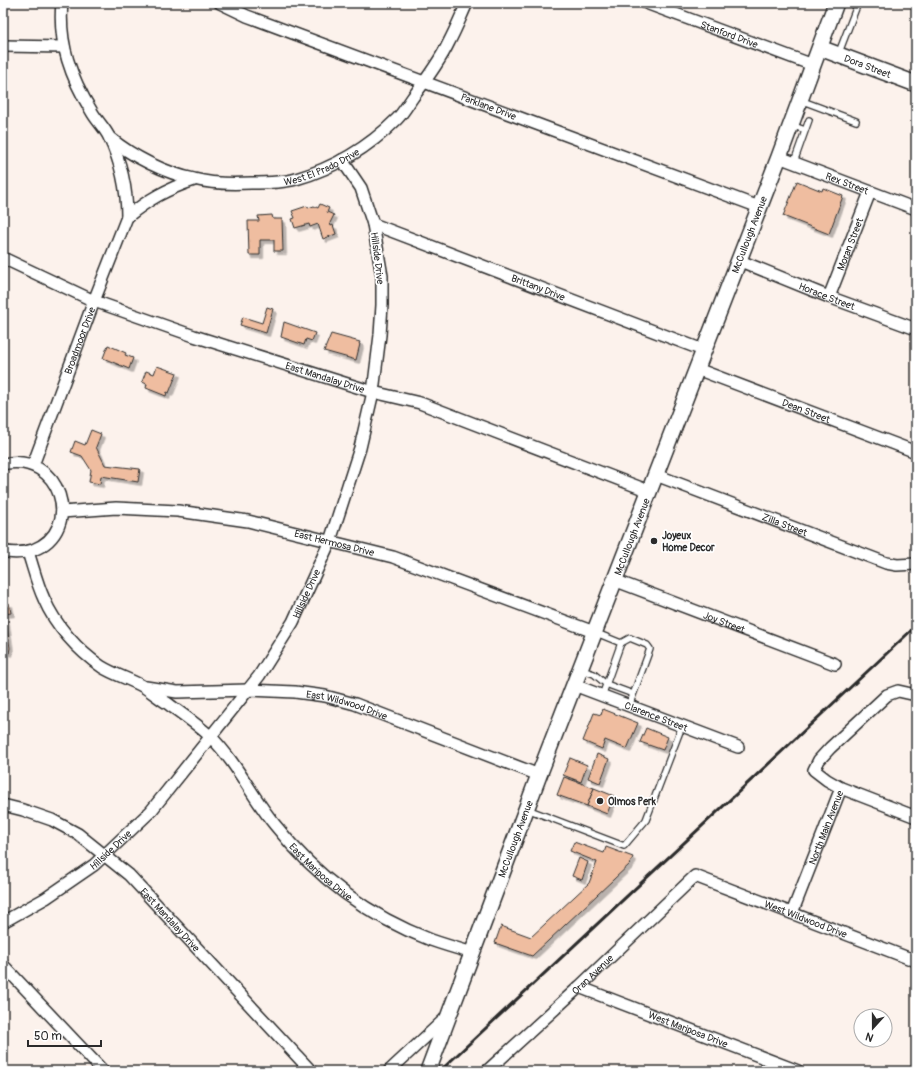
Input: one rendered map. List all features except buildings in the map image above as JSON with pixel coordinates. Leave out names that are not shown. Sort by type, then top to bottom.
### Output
[{"type":"main road","name":"McCullough Avenue","points":[[428,1071],[526,809],[779,157],[836,3]]},
{"type":"main road","name":"Dora Street","points":[[820,48],[916,84]]},
{"type":"street","points":[[62,3],[61,29],[64,47],[72,74],[92,113],[108,136]]},
{"type":"street","name":"Parklane Drive","points":[[220,3],[247,16],[759,207]]},
{"type":"street","name":"West El Prado Drive","points":[[108,136],[119,145],[143,160],[194,180],[238,184],[269,182],[295,179],[321,170],[342,160],[376,138],[398,118],[424,82],[449,42],[467,3]]},
{"type":"street","name":"Stanford Drive","points":[[646,3],[813,65]]},
{"type":"street","points":[[3,46],[64,47]]},
{"type":"street","name":"Broadmoor Drive","points":[[33,465],[127,217],[127,203],[120,164],[108,136]]},
{"type":"street","name":"Rex Street","points":[[779,157],[916,209]]},
{"type":"street","name":"Hillside Drive","points":[[3,922],[46,898],[94,866],[151,811],[248,690],[293,622],[330,541],[360,448],[373,392],[382,305],[382,276],[374,224],[361,188],[342,160]]},
{"type":"street","points":[[127,217],[151,198],[194,180]]},
{"type":"street","name":"Moran Street","points":[[829,296],[870,192]]},
{"type":"street","name":"Brittany Drive","points":[[374,224],[704,350]]},
{"type":"street","name":"East Mandalay Drive","points":[[3,258],[94,301],[194,336],[373,392],[420,403],[649,490]]},
{"type":"street","name":"Horace Street","points":[[738,260],[916,329]]},
{"type":"street","name":"Dean Street","points":[[697,369],[916,452]]},
{"type":"street","points":[[3,464],[17,462],[33,465],[46,472],[55,483],[61,497],[62,512],[60,523],[55,533],[38,548],[28,552],[12,553],[3,551]]},
{"type":"street","name":"Zilla Street","points":[[656,474],[886,563],[897,566],[916,564]]},
{"type":"street","name":"East Hermosa Drive","points":[[62,512],[116,508],[178,511],[248,521],[393,557],[594,632]]},
{"type":"street","name":"East Wildwood Drive","points":[[28,552],[44,600],[52,615],[77,646],[101,667],[144,687],[191,720],[211,737]]},
{"type":"street","name":"Joy Street","points":[[614,580],[835,664]]},
{"type":"street","name":"Clarence Street","points":[[574,685],[738,747]]},
{"type":"street","name":"East Wildwood Drive","points":[[144,687],[177,692],[248,690],[295,692],[326,696],[355,704],[539,775]]},
{"type":"street","name":"North Main Avenue","points":[[792,913],[841,788],[814,770],[819,760],[887,695],[898,691],[916,695]]},
{"type":"street","name":"East Mariposa Drive","points":[[211,737],[237,768],[258,802],[275,825],[303,858],[335,887],[356,902],[392,923],[431,940],[473,953]]},
{"type":"street","points":[[841,788],[916,817]]},
{"type":"street","name":"East Mandalay Drive","points":[[3,805],[52,820],[78,834],[129,876],[310,1071]]},
{"type":"street","name":"West Wildwood Drive","points":[[695,876],[916,961]]},
{"type":"street","name":"Oran Avenue","points":[[487,1071],[579,987],[695,876]]},
{"type":"street","points":[[3,965],[103,1071]]},
{"type":"street","name":"West Mariposa Drive","points":[[579,987],[798,1071]]},
{"type":"street","points":[[389,1071],[448,1017]]},
{"type":"lane","points":[[838,54],[858,3]]},
{"type":"lane","points":[[800,100],[856,121]]},
{"type":"lane","points":[[794,162],[809,120]]},
{"type":"lane","points":[[791,125],[806,130]]},
{"type":"lane","points":[[594,632],[621,643]]},
{"type":"lane","points":[[602,696],[621,643],[630,638],[647,645],[650,649],[629,706]]},
{"type":"lane","points":[[580,669],[594,674],[606,684],[633,694]]},
{"type":"lane","points":[[526,809],[624,846],[646,820],[682,726]]},
{"type":"railway","points":[[440,1071],[916,626]]},
{"type":"place","name":"Joyeux Home Decor","points":[[654,541]]},
{"type":"place","name":"Olmos Perk","points":[[600,801]]}]
